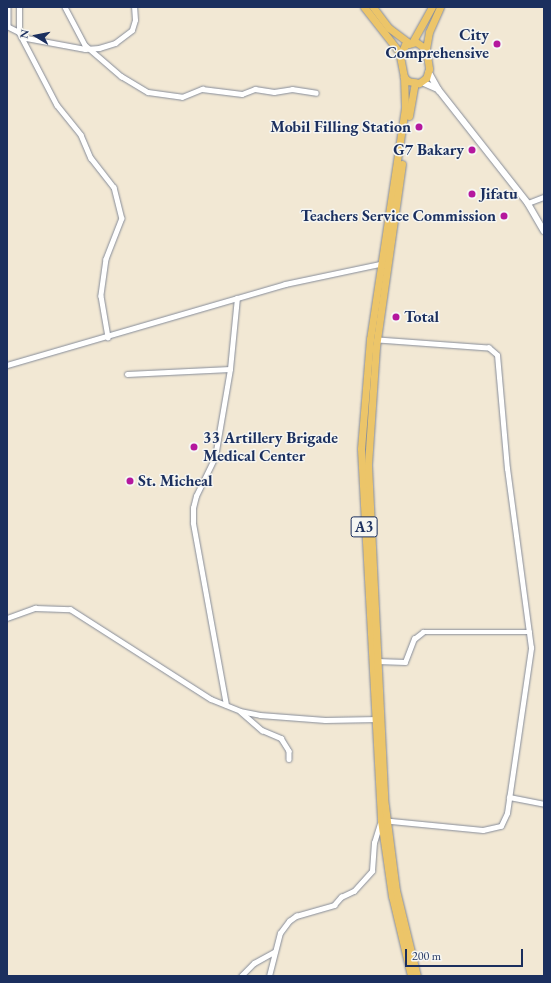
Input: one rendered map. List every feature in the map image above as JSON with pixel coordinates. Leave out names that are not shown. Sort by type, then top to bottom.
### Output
[{"type":"highway","name":"A3","points":[[364,7],[400,53],[404,77],[403,121],[380,264],[373,340],[366,503],[380,779],[384,821],[413,974]]},
{"type":"highway","points":[[373,7],[393,32],[411,42],[422,44],[426,49]]},
{"type":"highway","points":[[400,53],[411,42],[432,7]]},
{"type":"highway","points":[[429,72],[426,49],[427,37],[440,7]]},
{"type":"highway","name":"A3","points":[[373,340],[418,82],[429,72]]},
{"type":"highway","points":[[404,77],[418,82]]},
{"type":"highway","name":"A3","points":[[373,635],[377,661],[377,719]]},
{"type":"highway","name":"A3","points":[[384,821],[383,839],[392,896],[413,974]]},
{"type":"street","points":[[8,7],[8,26],[20,34],[90,49],[109,45],[127,35],[135,25],[134,7]]},
{"type":"street","points":[[20,7],[20,34],[57,105],[81,135],[91,158],[114,187],[121,210],[122,218],[106,259],[102,283],[101,303],[108,337]]},
{"type":"street","points":[[65,7],[80,40],[121,76],[148,92],[182,97],[202,89],[242,94],[255,89],[274,92],[292,89],[316,93]]},
{"type":"street","points":[[429,72],[439,90],[528,203],[544,231]]},
{"type":"street","points":[[418,82],[439,90]]},
{"type":"street","points":[[528,203],[544,197]]},
{"type":"street","points":[[7,365],[108,337],[285,284],[380,264]]},
{"type":"street","points":[[226,705],[193,523],[193,508],[198,490],[215,457],[230,369],[237,298]]},
{"type":"street","points":[[269,976],[274,952],[284,927],[292,918],[334,905],[367,878],[373,870],[374,847],[384,821],[493,829],[501,826],[505,821],[531,648],[507,469],[495,351],[489,348],[373,340]]},
{"type":"street","points":[[127,374],[230,369]]},
{"type":"street","points":[[7,618],[35,608],[70,609],[179,679],[240,711],[260,715],[325,720],[377,719]]},
{"type":"street","points":[[377,661],[405,662],[414,639],[423,632],[530,632]]},
{"type":"street","points":[[240,711],[262,730],[281,738],[289,751],[289,759]]},
{"type":"street","points":[[509,796],[544,804]]},
{"type":"street","points":[[374,847],[383,839]]},
{"type":"street","points":[[241,976],[254,963],[274,952]]},
{"type":"place","name":"City Comprehensive","points":[[497,44]]},
{"type":"place","name":"Mobil Filling Station","points":[[419,127]]},
{"type":"place","name":"G7 Bakary","points":[[472,150]]},
{"type":"place","name":"Jifatu","points":[[472,194]]},
{"type":"place","name":"Teachers Service Commission","points":[[504,216]]},
{"type":"place","name":"Total","points":[[396,317]]},
{"type":"place","name":"33 Artillery Brigade Medical Center","points":[[194,447]]},
{"type":"place","name":"St. Micheal","points":[[130,481]]}]
